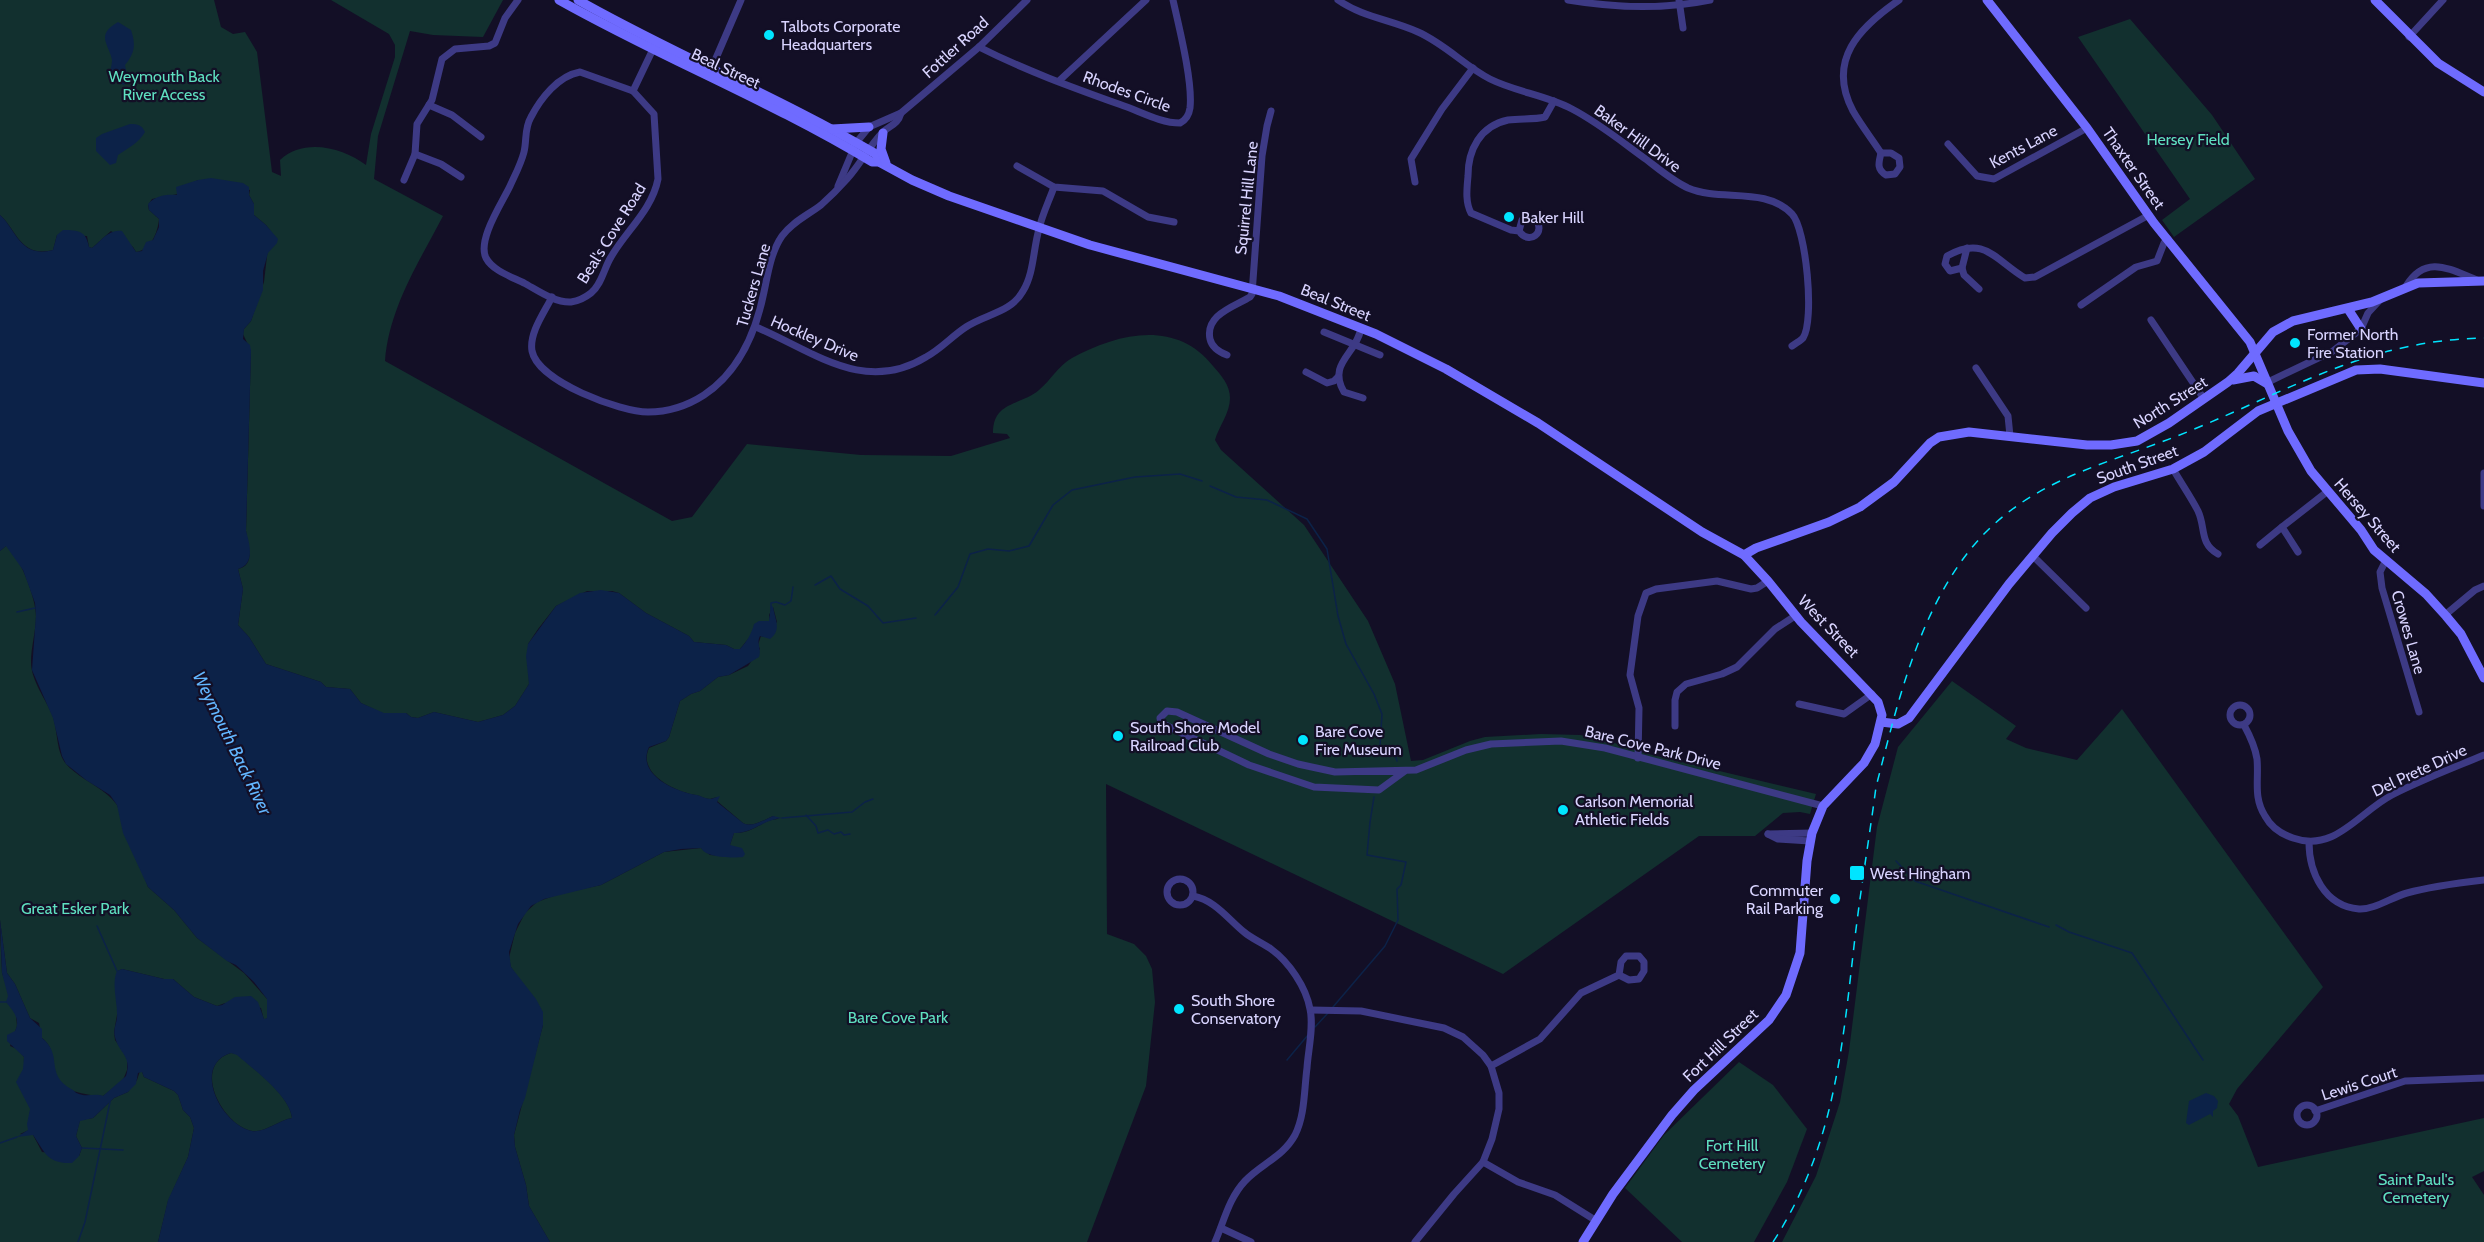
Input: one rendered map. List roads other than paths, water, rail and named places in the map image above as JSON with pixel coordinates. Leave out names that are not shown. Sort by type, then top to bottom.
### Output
[{"type":"street","points":[[404,180],[415,154],[417,124],[435,93],[442,59],[455,48],[489,46],[495,43],[505,18],[518,0]]},
{"type":"street","name":"Beal Street","points":[[559,0],[710,72],[777,99],[830,128],[854,147]]},
{"type":"street","name":"Beal Street","points":[[578,0],[655,46]]},
{"type":"street","points":[[710,72],[741,0]]},
{"type":"street","name":"Fottler Road","points":[[854,147],[869,127],[901,113],[979,47],[1027,0]]},
{"type":"street","points":[[1060,80],[1146,0]]},
{"type":"street","name":"Rhodes Circle","points":[[979,47],[1012,63],[1166,121],[1184,122],[1190,109],[1189,92],[1173,0]]},
{"type":"street","name":"Baker Hill Drive","points":[[1338,0],[1358,12],[1420,32],[1499,83],[1573,109],[1687,188],[1711,194],[1755,197],[1779,204],[1793,215],[1799,227],[1810,288],[1808,320],[1803,337],[1792,346]]},
{"type":"street","points":[[1568,0],[1622,7],[1710,0]]},
{"type":"street","points":[[1881,153],[1849,101],[1844,79],[1845,68],[1851,45],[1859,33],[1879,14],[1899,0]]},
{"type":"street","name":"Thaxter Street","points":[[1987,0],[2086,128],[2149,215],[2250,342],[2254,354]]},
{"type":"street","points":[[2375,0],[2409,37],[2438,63],[2484,92]]},
{"type":"street","points":[[2409,37],[2443,0]]},
{"type":"street","points":[[1680,3],[1683,28]]},
{"type":"street","points":[[633,91],[655,46]]},
{"type":"street","points":[[1415,182],[1411,159],[1442,109],[1473,68]]},
{"type":"street","name":"Beal Street","points":[[710,72],[867,154],[888,168],[957,199],[1114,252],[1252,288],[1361,328],[1472,382],[1702,532],[1744,555]]},
{"type":"street","name":"Beal's Cove Road","points":[[573,73],[586,74],[633,91],[654,114],[658,164],[657,189],[644,212],[614,253],[601,280],[592,292],[581,299],[569,302],[552,297],[494,268],[486,258],[484,249],[488,231],[524,154],[527,124],[546,96],[566,76],[573,73]]},
{"type":"street","points":[[1519,231],[1511,230],[1472,213],[1467,202],[1470,156],[1476,140],[1490,128],[1507,120],[1545,117],[1554,101]]},
{"type":"street","points":[[429,105],[452,115],[481,137]]},
{"type":"street","name":"Squirrel Hill Lane","points":[[1252,288],[1262,156],[1271,111]]},
{"type":"street","name":"Fottler Road","points":[[867,154],[883,133],[898,121],[901,113]]},
{"type":"street","points":[[830,128],[869,127]]},
{"type":"street","name":"Kents Lane","points":[[1948,144],[1977,176],[1994,179],[2086,128]]},
{"type":"street","points":[[883,133],[881,149],[888,168]]},
{"type":"street","name":"Tuckers Lane","points":[[837,189],[854,147]]},
{"type":"street","points":[[415,154],[441,164],[461,177]]},
{"type":"street","name":"Tuckers Lane","points":[[552,297],[532,338],[535,361],[545,371],[561,382],[604,402],[634,411],[657,412],[678,408],[711,390],[739,360],[756,327],[769,269],[778,244],[790,228],[822,204],[837,189],[867,154]]},
{"type":"street","points":[[1017,166],[1054,187],[1103,190],[1148,217],[1174,222]]},
{"type":"street","name":"Hockley Drive","points":[[756,327],[857,372],[880,373],[905,368],[927,357],[974,322],[1016,301],[1025,289],[1029,277],[1039,227],[1054,187]]},
{"type":"street","points":[[1962,268],[1950,271],[1945,264],[1947,256],[1967,248],[1982,248],[1991,252],[2025,278],[2035,277],[2149,215]]},
{"type":"street","points":[[2081,305],[2136,267],[2157,261],[2168,239]]},
{"type":"street","points":[[1967,248],[1962,268],[1964,275],[1979,289]]},
{"type":"street","points":[[2406,286],[2419,271],[2438,266],[2482,281]]},
{"type":"street","name":"North Street","points":[[1744,555],[1756,548],[1829,522],[1873,498],[1894,482],[1930,443],[1939,437],[1962,432],[2087,445],[2137,441],[2163,427],[2228,382],[2238,374],[2273,332],[2286,324],[2314,314],[2348,309],[2406,286],[2436,280],[2482,281]]},
{"type":"street","points":[[1227,355],[1218,351],[1211,342],[1212,323],[1224,311],[1250,297],[1252,288]]},
{"type":"street","points":[[2228,382],[2251,376],[2266,382],[2333,351],[2361,329],[2368,313],[2382,297]]},
{"type":"street","points":[[2348,309],[2361,329]]},
{"type":"street","points":[[2151,320],[2204,399]]},
{"type":"street","points":[[1306,372],[1327,383],[1334,381],[1338,377],[1341,364],[1356,345],[1361,328]]},
{"type":"street","points":[[1323,332],[1380,355]]},
{"type":"street","name":"Hersey Street","points":[[2254,354],[2298,450],[2374,549],[2426,594],[2445,615],[2460,634],[2484,678]]},
{"type":"street","points":[[1976,368],[2008,416],[2010,436]]},
{"type":"street","name":"South Street","points":[[1881,722],[1898,723],[1910,718],[1984,616],[2032,556],[2072,513],[2090,498],[2104,491],[2173,469],[2204,452],[2251,415],[2330,379],[2367,369],[2484,383]]},
{"type":"street","points":[[1338,377],[1344,392],[1363,398]]},
{"type":"street","points":[[2173,469],[2196,508],[2204,540],[2208,547],[2218,554]]},
{"type":"street","points":[[2484,472],[2484,506]]},
{"type":"street","points":[[2260,544],[2328,490]]},
{"type":"street","points":[[2282,527],[2298,552]]},
{"type":"street","points":[[1753,564],[1766,546]]},
{"type":"street","name":"West Street","points":[[1744,555],[1796,615],[1872,694],[1882,710],[1881,722]]},
{"type":"street","points":[[2032,556],[2086,608]]},
{"type":"street","name":"Crowes Lane","points":[[2386,560],[2380,572],[2382,588],[2419,712]]},
{"type":"street","points":[[1638,758],[1639,708],[1630,675],[1638,616],[1646,593],[1656,589],[1717,580],[1751,589],[1768,581]]},
{"type":"street","points":[[2445,615],[2475,590],[2484,586]]},
{"type":"street","points":[[1674,726],[1677,692],[1686,684],[1737,667],[1775,629],[1796,615]]},
{"type":"street","points":[[1799,704],[1844,714],[1872,694]]},
{"type":"street","name":"Bare Cove Park Drive","points":[[1405,771],[1379,790],[1314,787],[1278,777],[1232,758],[1161,723],[1160,718],[1167,711],[1177,712],[1251,747],[1315,769],[1353,773],[1425,768],[1477,746],[1509,743],[1582,743],[1754,786],[1823,806]]},
{"type":"street","name":"Fort Hill Street","points":[[1583,1242],[1595,1220],[1641,1156],[1687,1098],[1769,1020],[1786,995],[1800,953],[1811,837],[1823,806],[1868,757],[1875,744],[1881,722]]},
{"type":"street","points":[[2244,724],[2252,738],[2256,755],[2257,794],[2264,814],[2273,828],[2283,834],[2309,842],[2312,871],[2321,888],[2335,900],[2360,909],[2413,891],[2484,880]]},
{"type":"street","name":"Del Prete Drive","points":[[2309,842],[2336,836],[2389,796],[2484,755]]},
{"type":"street","points":[[1768,834],[1811,837],[1778,839],[1768,834]]},
{"type":"street","points":[[1193,896],[1206,900],[1216,907],[1246,933],[1285,961],[1295,974],[1311,1010],[1305,1099],[1299,1127],[1283,1151],[1241,1186],[1228,1206],[1215,1242]]},
{"type":"street","points":[[1491,1066],[1540,1039],[1581,993],[1619,975]]},
{"type":"street","points":[[1311,1010],[1361,1011],[1437,1026],[1463,1037],[1483,1055],[1491,1066],[1499,1093],[1498,1109],[1492,1139],[1483,1162],[1414,1242]]},
{"type":"street","name":"Lewis Court","points":[[2316,1111],[2405,1081],[2484,1077]]},
{"type":"street","points":[[1483,1162],[1510,1179],[1555,1195],[1595,1220]]},
{"type":"street","points":[[1221,1228],[1251,1242]]},
{"type":"water","points":[[118,22],[131,30],[134,40],[133,53],[125,65],[128,81],[124,85],[110,79],[112,60],[105,40],[107,31]]},
{"type":"water","points":[[130,124],[139,125],[145,132],[118,155],[116,163],[110,165],[96,151],[96,138]]},
{"type":"water","name":"Weymouth Back River","points":[[211,178],[243,183],[249,187],[249,195],[254,204],[254,215],[278,239],[268,253],[263,271],[263,290],[251,321],[244,329],[243,339],[250,345],[251,351],[246,531],[250,553],[247,563],[238,569],[243,589],[238,625],[249,637],[266,664],[321,682],[326,687],[350,689],[361,703],[384,713],[406,713],[418,718],[434,712],[478,722],[503,715],[515,706],[529,684],[526,656],[528,644],[556,606],[580,593],[601,590],[619,593],[646,613],[689,636],[694,642],[726,645],[734,649],[740,649],[744,644],[754,624],[759,621],[769,621],[771,605],[773,607],[777,624],[776,632],[770,639],[760,636],[759,657],[729,675],[718,677],[700,691],[680,701],[669,737],[666,741],[649,747],[646,757],[648,766],[660,780],[669,786],[707,799],[720,796],[717,802],[743,823],[754,824],[773,816],[782,818],[747,831],[734,833],[730,845],[742,848],[745,854],[743,857],[714,856],[701,848],[664,852],[601,885],[544,899],[531,906],[518,924],[509,952],[511,967],[536,999],[543,1012],[543,1025],[514,1135],[515,1147],[526,1185],[529,1206],[550,1242],[158,1242],[168,1200],[188,1157],[194,1128],[190,1117],[183,1110],[178,1095],[144,1077],[142,1072],[138,1073],[136,1084],[128,1092],[114,1098],[93,1118],[80,1121],[76,1136],[82,1148],[79,1156],[72,1163],[52,1159],[44,1152],[33,1135],[17,1137],[28,1130],[30,1109],[16,1082],[23,1069],[24,1057],[7,1041],[7,1035],[15,1031],[17,1023],[15,1015],[6,1002],[8,996],[2,973],[0,920],[7,973],[15,984],[30,1018],[42,1029],[42,1038],[52,1051],[58,1077],[77,1093],[103,1096],[126,1076],[126,1059],[114,1032],[117,1018],[115,976],[117,971],[122,969],[173,979],[194,997],[217,1006],[235,997],[251,996],[258,1002],[264,1019],[267,1018],[267,999],[254,982],[236,965],[227,961],[197,938],[174,910],[148,887],[123,833],[117,805],[110,795],[66,764],[53,718],[32,670],[35,603],[23,570],[6,546],[0,551],[0,215],[20,241],[33,250],[42,252],[53,250],[57,235],[63,230],[73,230],[84,235],[89,247],[92,248],[109,233],[122,231],[136,252],[142,251],[146,242],[153,240],[159,227],[159,219],[149,210],[148,204],[162,196],[177,195],[176,187]],"holes":[[[231,1053],[237,1055],[278,1092],[290,1110],[292,1118],[257,1131],[241,1126],[230,1118],[221,1107],[215,1094],[212,1081],[213,1069],[219,1060]]]},
{"type":"water","points":[[2206,1093],[2214,1096],[2218,1101],[2213,1117],[2210,1114],[2189,1125],[2186,1123],[2189,1101]]},
{"type":"waterway","points":[[935,615],[958,587],[970,554],[988,549],[1009,551],[1029,546],[1053,505],[1072,490],[1135,477],[1180,474],[1202,481]]},
{"type":"waterway","points":[[1210,486],[1236,497],[1267,500],[1307,519],[1327,549],[1338,616],[1346,644],[1374,694],[1382,714],[1380,746],[1394,752],[1397,761]]},
{"type":"waterway","points":[[815,585],[831,576],[840,589],[868,606],[883,623],[916,618]]},
{"type":"waterway","points":[[771,610],[771,603],[785,605],[791,601],[793,587]]},
{"type":"waterway","points":[[17,612],[35,608]]},
{"type":"waterway","points":[[1333,1007],[1385,946],[1398,920],[1397,889],[1401,885],[1406,862],[1367,855],[1374,797]]},
{"type":"waterway","points":[[782,818],[852,812],[873,799]]},
{"type":"waterway","points":[[806,815],[816,826],[818,833],[828,830],[834,834],[841,832],[844,835],[850,834]]},
{"type":"waterway","points":[[1896,861],[1915,881],[2049,927]]},
{"type":"waterway","points":[[2056,925],[2069,932],[2132,953],[2203,1060]]},
{"type":"waterway","points":[[97,926],[117,971]]},
{"type":"waterway","points":[[0,1002],[6,1002]]},
{"type":"waterway","points":[[1315,1027],[1328,1013]]},
{"type":"waterway","points":[[1287,1060],[1308,1035]]},
{"type":"waterway","points":[[78,1242],[85,1222],[110,1102]]},
{"type":"waterway","points":[[0,1143],[17,1137]]},
{"type":"waterway","points":[[82,1148],[123,1150]]},
{"type":"railway","points":[[1773,1242],[1809,1172],[1832,1099],[1845,1024],[1876,787],[1891,728],[1920,640],[1946,585],[1963,559],[1986,532],[2012,510],[2039,492],[2097,465],[2160,443],[2299,383],[2368,357],[2405,347],[2484,338]]},
{"type":"place","name":"Talbots Corporate Headquarters","points":[[769,35]]},
{"type":"place","name":"Baker Hill","points":[[1509,217]]},
{"type":"place","name":"Former North Fire Station","points":[[2295,343]]},
{"type":"place","name":"South Shore Model Railroad Club","points":[[1118,736]]},
{"type":"place","name":"Bare Cove Fire Museum","points":[[1303,740]]},
{"type":"place","name":"Carlson Memorial Athletic Fields","points":[[1563,810]]},
{"type":"place","name":"West Hingham","points":[[1857,873]]},
{"type":"place","name":"Commuter Rail Parking","points":[[1835,899]]},
{"type":"place","name":"South Shore Conservatory","points":[[1179,1009]]},
{"type":"park label","name":"Weymouth Back River Access","points":[[164,85]]},
{"type":"park label","name":"Hersey Field","points":[[2188,139]]},
{"type":"park label","name":"Great Esker Park","points":[[75,908]]},
{"type":"park label","name":"Bare Cove Park","points":[[898,1017]]},
{"type":"park label","name":"Fort Hill Cemetery","points":[[1732,1154]]},
{"type":"park label","name":"Saint Paul's Cemetery","points":[[2416,1188]]}]
